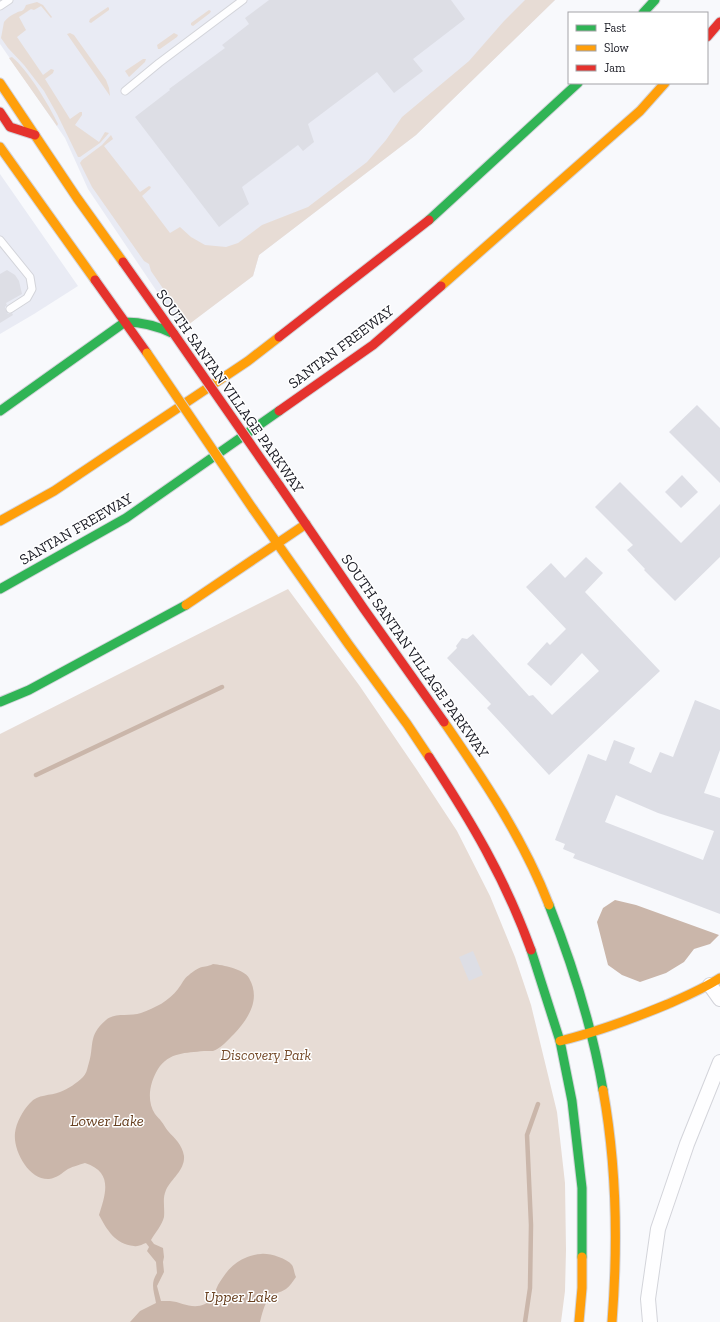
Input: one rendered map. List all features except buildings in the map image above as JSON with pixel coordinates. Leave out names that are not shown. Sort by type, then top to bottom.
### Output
[{"type":"main road","points":[[644,12],[655,0]]},
{"type":"main road","points":[[708,36],[720,22]]},
{"type":"main road","name":"SOUTH SANTAN VILLAGE PARKWAY","points":[[0,83],[77,198],[174,334],[375,625],[456,737],[505,816],[537,877],[556,923],[575,977],[592,1033],[604,1091],[614,1173],[616,1215],[612,1322]]},
{"type":"main road","points":[[0,521],[54,491],[248,361],[431,218],[577,84]]},
{"type":"main road","name":"SANTAN FREEWAY","points":[[0,589],[126,518],[373,345],[640,111],[664,84]]},
{"type":"main road","points":[[0,112],[10,127],[35,135]]},
{"type":"main road","points":[[0,147],[125,322],[277,544],[407,724],[462,807],[509,895],[538,971],[560,1041],[572,1101],[582,1188],[582,1288],[579,1322]]},
{"type":"main road","points":[[0,411],[125,322],[140,321],[152,324],[174,334]]},
{"type":"main road","points":[[0,702],[29,690],[187,604],[306,524]]},
{"type":"main road","points":[[560,1041],[592,1033],[657,1009],[715,981]]},
{"type":"street","points":[[715,981],[720,999]]},
{"type":"street","points":[[650,1322],[648,1298],[658,1230],[688,1144],[720,1062]]},
{"type":"lane","points":[[0,6],[9,0]]},
{"type":"lane","points":[[125,91],[165,58],[243,0]]},
{"type":"lane","points":[[0,240],[30,277],[32,289],[27,298],[10,309]]},
{"type":"shaded area","points":[[0,0],[555,0],[416,135],[259,255],[253,276],[182,329],[88,189],[65,138],[0,44]]},
{"type":"shaded area","points":[[0,174],[78,286],[0,334]]},
{"type":"green space","points":[[525,0],[555,0],[416,135],[259,255],[253,276],[188,325],[151,271],[149,264],[144,261],[92,187],[80,163],[102,145],[111,135],[113,139],[104,146],[140,192],[149,186],[151,187],[142,196],[170,233],[180,227],[191,237],[205,245],[226,247],[238,243],[262,225],[308,207],[367,162],[386,140],[402,117],[469,61],[504,21]]},
{"type":"green space","points":[[37,2],[43,5],[52,17],[51,18],[41,6],[34,10],[31,9],[19,17],[26,30],[17,37],[43,75],[51,69],[54,70],[53,73],[45,79],[70,119],[82,112],[82,115],[75,125],[99,142],[105,132],[109,133],[100,143],[80,157],[78,157],[44,91],[1,38],[6,19],[23,10],[26,5]]},
{"type":"green space","points":[[108,7],[109,10],[91,23],[89,22],[90,19]]},
{"type":"green space","points":[[209,10],[211,11],[210,13],[193,26],[191,25],[191,23]]},
{"type":"green space","points":[[70,33],[74,35],[106,80],[110,96],[67,34]]},
{"type":"green space","points":[[174,33],[178,35],[177,37],[158,49],[157,45]]},
{"type":"green space","points":[[12,57],[25,70],[38,88],[58,124],[57,126],[9,58]]},
{"type":"green space","points":[[143,59],[146,59],[145,62],[129,77],[125,71]]},
{"type":"green space","name":"Discovery Park","points":[[288,589],[359,685],[457,831],[490,896],[515,957],[531,1005],[557,1112],[565,1183],[565,1291],[561,1322],[0,1322],[0,734]]},
{"type":"water","points":[[615,900],[636,905],[719,935],[710,944],[694,949],[684,962],[666,973],[640,982],[622,975],[608,965],[597,922],[603,908]]},
{"type":"water","name":"Lower Lake","points":[[213,964],[233,968],[243,972],[249,978],[254,993],[252,1008],[249,1015],[234,1034],[222,1046],[213,1051],[178,1054],[167,1059],[158,1069],[151,1085],[150,1097],[152,1109],[167,1130],[176,1139],[184,1156],[184,1161],[180,1170],[166,1190],[164,1200],[164,1217],[151,1240],[154,1244],[163,1248],[164,1272],[157,1286],[161,1301],[200,1306],[212,1298],[218,1285],[232,1266],[247,1257],[261,1254],[277,1256],[286,1260],[293,1266],[296,1277],[286,1289],[272,1295],[269,1298],[264,1307],[260,1322],[130,1322],[140,1311],[156,1303],[153,1284],[157,1273],[156,1262],[147,1251],[149,1247],[146,1243],[139,1246],[127,1245],[112,1235],[105,1226],[99,1215],[105,1191],[104,1178],[100,1172],[94,1167],[85,1163],[70,1168],[49,1179],[35,1175],[29,1170],[20,1156],[15,1140],[15,1133],[22,1113],[33,1100],[63,1091],[75,1084],[84,1076],[90,1059],[94,1036],[96,1031],[106,1020],[118,1015],[132,1015],[141,1013],[166,1001],[186,978],[197,969]]},
{"type":"waterway","points":[[36,775],[222,687]]},
{"type":"waterway","points":[[525,1322],[530,1288],[531,1225],[527,1135],[538,1104]]},
{"type":"traffic: fast","points":[[644,12],[655,0]]},
{"type":"traffic: fast","points":[[429,220],[577,84]]},
{"type":"traffic: fast","points":[[0,411],[125,322],[150,325],[174,334]]},
{"type":"traffic: fast","points":[[0,589],[126,518],[279,411]]},
{"type":"traffic: fast","points":[[0,702],[29,690],[186,605]]},
{"type":"traffic: fast","points":[[549,905],[581,996],[599,1066],[603,1090]]},
{"type":"traffic: fast","points":[[531,950],[560,1041],[572,1101],[582,1188],[582,1257]]},
{"type":"traffic: slow","points":[[0,83],[77,198],[123,262]]},
{"type":"traffic: slow","points":[[441,286],[640,111],[664,84]]},
{"type":"traffic: slow","points":[[0,147],[95,280]]},
{"type":"traffic: slow","points":[[0,521],[54,491],[248,361],[279,337]]},
{"type":"traffic: slow","points":[[147,353],[253,509]]},
{"type":"traffic: slow","points":[[253,509],[429,757]]},
{"type":"traffic: slow","points":[[186,605],[306,524]]},
{"type":"traffic: slow","points":[[444,722],[502,811],[528,857],[549,905]]},
{"type":"traffic: slow","points":[[560,1041],[641,1015],[707,986],[720,978]]},
{"type":"traffic: slow","points":[[603,1090],[608,1119],[614,1177],[615,1264],[612,1322]]},
{"type":"traffic: slow","points":[[579,1322],[582,1288],[582,1257]]},
{"type":"traffic: jam","points":[[708,36],[720,22]]},
{"type":"traffic: jam","points":[[0,112],[10,127],[35,135]]},
{"type":"traffic: jam","points":[[279,337],[429,220]]},
{"type":"traffic: jam","points":[[123,262],[174,334]]},
{"type":"traffic: jam","points":[[95,280],[147,353]]},
{"type":"traffic: jam","points":[[279,411],[373,345],[441,286]]},
{"type":"traffic: jam","points":[[174,334],[279,485]]},
{"type":"traffic: jam","points":[[279,485],[444,722]]},
{"type":"traffic: jam","points":[[429,757],[486,850],[510,898],[531,950]]},
{"type":"water label","name":"Upper Lake","points":[[241,1296]]}]
